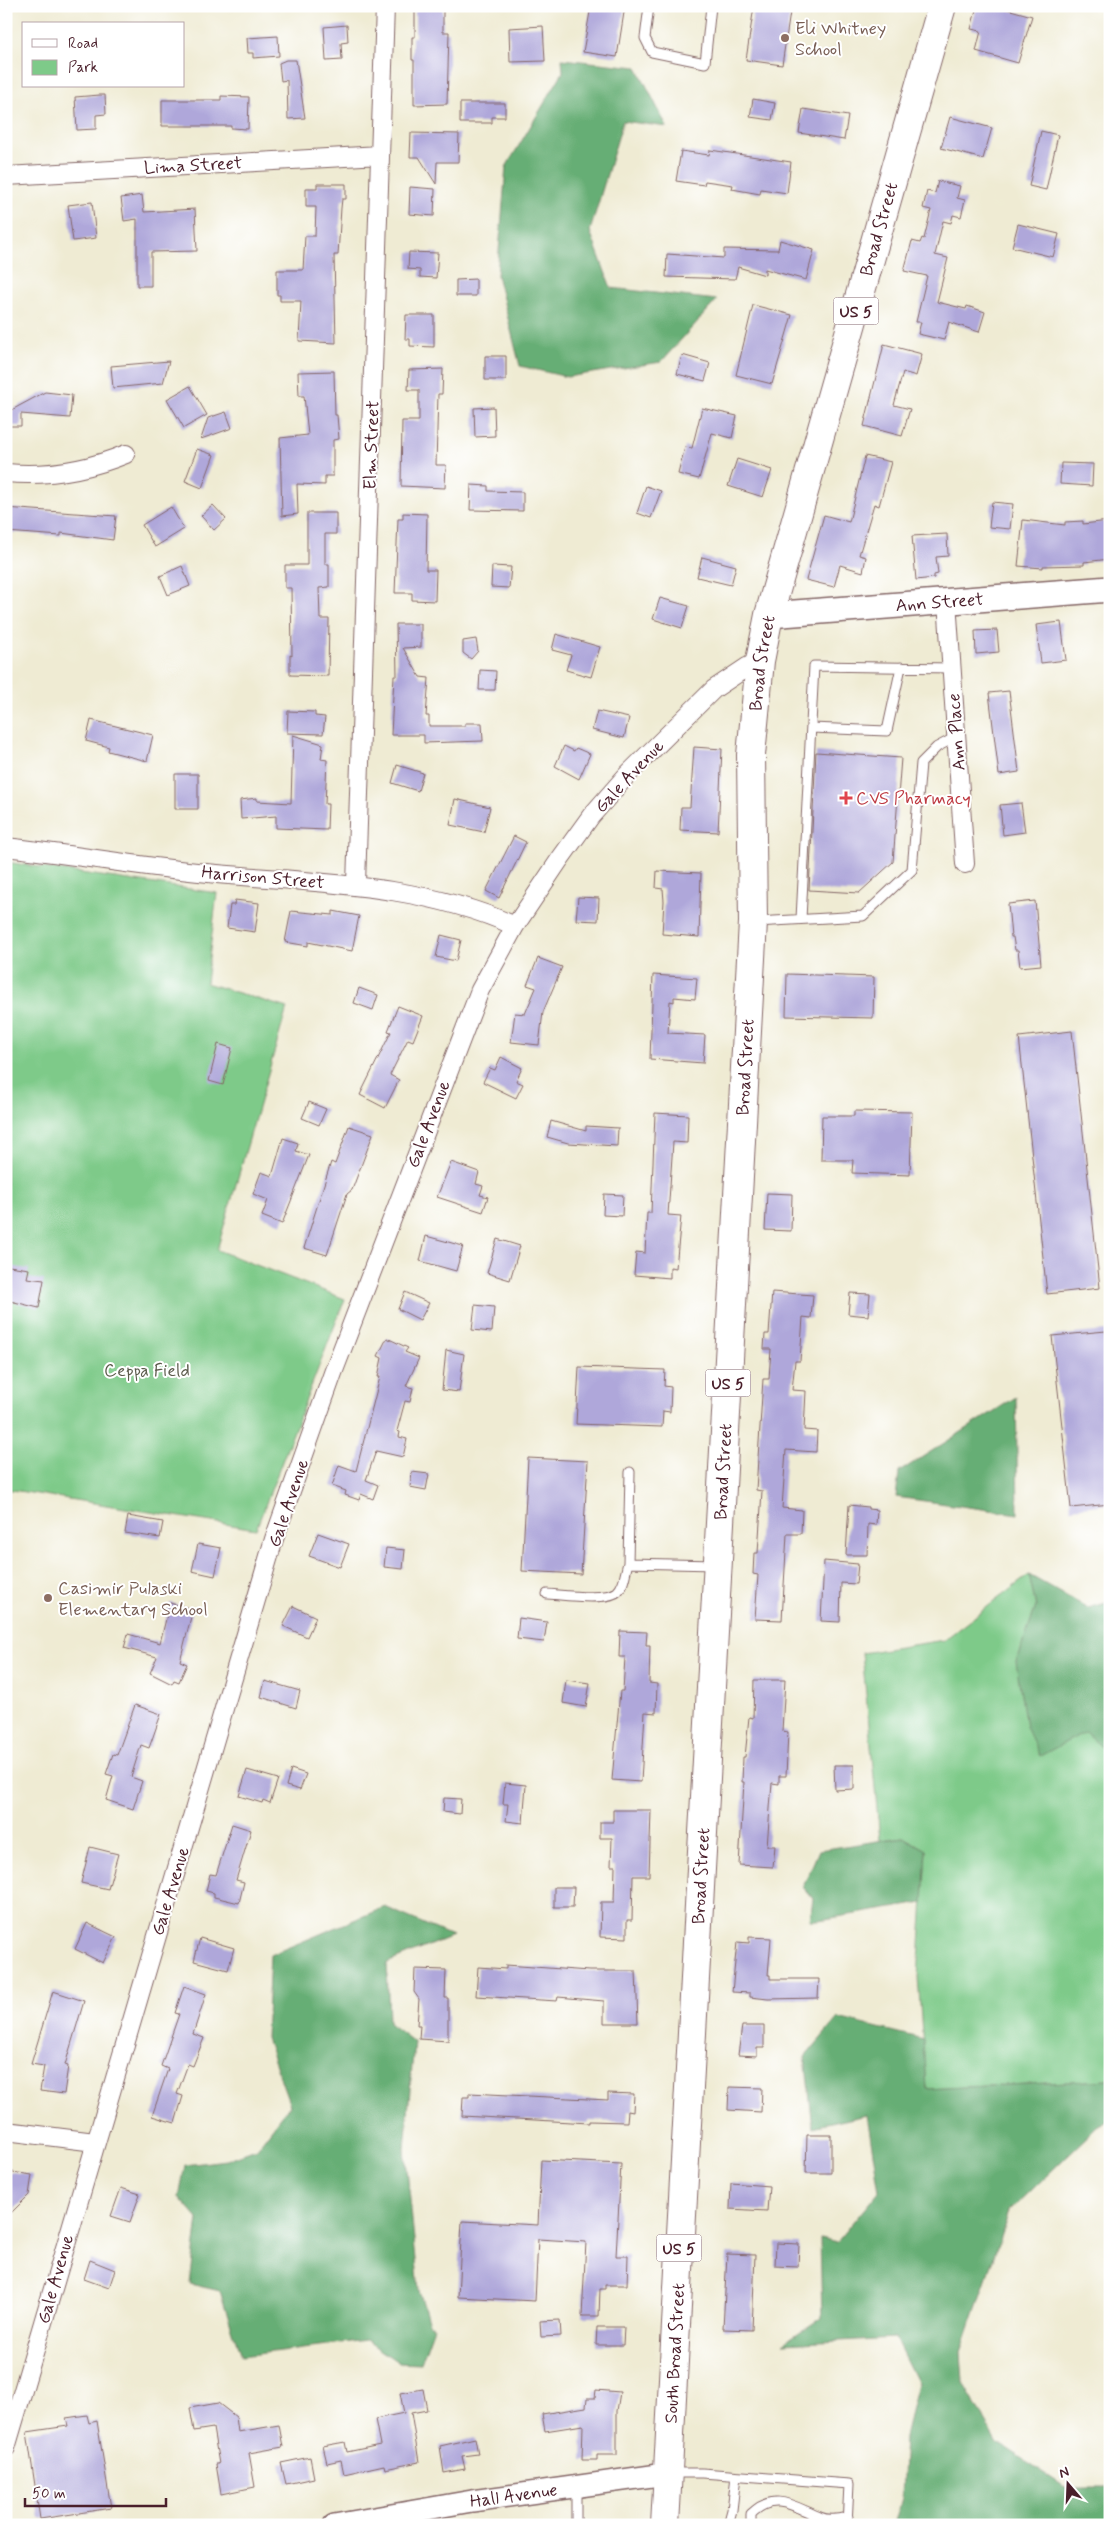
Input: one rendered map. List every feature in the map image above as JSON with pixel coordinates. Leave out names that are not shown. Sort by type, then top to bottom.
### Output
[{"type":"main road","name":"Broad Street","points":[[687,2152],[753,922],[751,755],[760,661],[769,615],[942,6]]},
{"type":"main road","name":"Ann Street","points":[[769,615],[1110,589]]},
{"type":"main road","name":"South Broad Street","points":[[665,2525],[666,2474],[679,2247],[687,2152]]},
{"type":"street","name":"Elm Street","points":[[356,884],[385,6]]},
{"type":"street","name":"Lima Street","points":[[6,176],[380,155]]},
{"type":"street","points":[[6,473],[52,474],[102,464],[126,454]]},
{"type":"street","name":"Ann Place","points":[[947,601],[965,864]]},
{"type":"street","name":"Gale Avenue","points":[[6,2448],[274,1539],[333,1373],[480,990],[515,926],[560,858],[591,816],[627,775],[714,689],[747,666],[760,661]]},
{"type":"street","name":"Harrison Street","points":[[6,847],[207,873],[356,884],[487,914],[515,926]]},
{"type":"street","points":[[6,2131],[95,2142]]},
{"type":"street","name":"Hall Avenue","points":[[334,2525],[576,2486],[666,2474]]},
{"type":"lane","points":[[649,6],[645,38],[652,52],[705,63],[710,6]]},
{"type":"lane","points":[[801,920],[814,666],[952,668]]},
{"type":"lane","points":[[811,728],[887,731],[901,668]]},
{"type":"lane","points":[[753,922],[863,916],[912,870],[921,763],[937,747],[956,737]]},
{"type":"lane","points":[[548,1594],[607,1596],[617,1591],[623,1582],[628,1563],[630,1472]]},
{"type":"lane","points":[[628,1563],[718,1566]]},
{"type":"lane","points":[[666,2474],[736,2476],[849,2484],[848,2521],[821,2518],[794,2504],[781,2502],[758,2507],[751,2514],[751,2525]]},
{"type":"lane","points":[[728,2525],[732,2510],[736,2476]]},
{"type":"lane","points":[[576,2486],[576,2525]]},
{"type":"green space","points":[[562,59],[637,67],[667,127],[623,121],[590,231],[611,288],[717,300],[661,362],[567,377],[520,366],[497,275],[506,167],[563,72]]},
{"type":"green space","name":"Ceppa Field","points":[[6,862],[217,893],[206,983],[287,1008],[217,1250],[345,1299],[256,1529],[6,1489]]},
{"type":"green space","points":[[1016,1397],[1018,1514],[896,1497],[899,1472]]},
{"type":"green space","points":[[1029,1575],[1036,1607],[1016,1662],[1110,1755],[1110,2080],[926,2089],[918,1977],[926,1850],[903,1837],[880,1840],[862,1653],[944,1640]]},
{"type":"green space","points":[[1029,1575],[1088,1608],[1110,1602],[1110,1755],[1085,1732],[1040,1756],[1026,1727],[1016,1662],[1036,1607]]},
{"type":"green space","points":[[903,1837],[926,1850],[923,1903],[810,1920],[813,1899],[803,1887],[819,1850]]},
{"type":"green space","points":[[385,1907],[452,1936],[387,1963],[389,2023],[414,2042],[405,2149],[419,2290],[429,2323],[434,2327],[421,2363],[398,2362],[366,2340],[241,2356],[220,2291],[190,2284],[198,2219],[179,2197],[185,2165],[226,2160],[256,2149],[290,2105],[266,2038],[270,1955]]},
{"type":"green space","points":[[838,2018],[923,2039],[926,2089],[1110,2080],[1110,2119],[1098,2126],[1009,2212],[961,2352],[963,2383],[998,2443],[1065,2487],[1110,2487],[1110,2525],[894,2525],[902,2497],[905,2436],[918,2384],[895,2338],[783,2344],[822,2318],[820,2238],[837,2242],[879,2191],[867,2115],[813,2127],[805,2057]]},
{"type":"building","points":[[415,6],[443,6],[443,32],[449,32],[447,104],[414,105],[412,37],[415,37]]},
{"type":"building","points":[[591,6],[625,6],[617,57],[583,52]]},
{"type":"building","points":[[754,6],[776,9],[777,6],[791,6],[782,65],[746,60]]},
{"type":"building","points":[[977,6],[996,6],[1032,16],[1018,63],[976,51],[981,31],[971,29]]},
{"type":"building","points":[[347,25],[348,42],[341,43],[342,60],[326,61],[324,27]]},
{"type":"building","points":[[543,26],[545,61],[510,62],[509,28]]},
{"type":"building","points":[[278,36],[279,56],[253,58],[253,53],[248,53],[247,38]]},
{"type":"building","points":[[286,60],[296,60],[305,118],[288,119],[287,80],[281,81],[279,63]]},
{"type":"building","points":[[105,95],[106,114],[96,115],[96,129],[77,130],[75,97]]},
{"type":"building","points":[[221,96],[249,97],[248,129],[231,128],[231,126],[162,126],[162,100],[221,100]]},
{"type":"building","points":[[753,99],[775,103],[772,120],[750,117]]},
{"type":"building","points":[[460,103],[505,103],[505,117],[492,117],[492,123],[460,123]]},
{"type":"building","points":[[803,109],[848,116],[844,140],[799,133]]},
{"type":"building","points":[[950,117],[992,128],[983,159],[941,148]]},
{"type":"building","points":[[1041,131],[1058,135],[1046,190],[1029,186]]},
{"type":"building","points":[[411,133],[459,134],[458,162],[437,162],[436,184],[419,157],[410,157]]},
{"type":"building","points":[[710,150],[791,162],[787,193],[761,189],[760,194],[732,189],[733,185],[705,181],[704,185],[676,181],[681,151],[709,155]]},
{"type":"building","points":[[938,181],[960,186],[957,198],[965,200],[961,217],[953,215],[951,223],[943,221],[935,255],[948,258],[937,302],[966,309],[967,306],[985,312],[979,332],[949,322],[944,340],[918,334],[921,322],[916,322],[927,276],[904,271],[912,241],[920,243],[922,238],[924,239],[931,210],[923,208],[927,191],[935,193]]},
{"type":"building","points":[[317,184],[346,184],[346,199],[342,199],[338,255],[334,255],[336,343],[299,341],[301,301],[280,301],[280,295],[277,295],[277,270],[303,270],[305,236],[315,236],[316,207],[306,207],[306,188],[317,188]]},
{"type":"building","points":[[410,187],[435,189],[434,216],[409,214]]},
{"type":"building","points":[[142,195],[144,212],[195,209],[197,251],[151,252],[151,286],[137,286],[137,219],[124,221],[121,198]]},
{"type":"building","points":[[92,202],[96,238],[73,241],[68,205]]},
{"type":"building","points":[[1018,224],[1059,234],[1053,257],[1012,247]]},
{"type":"building","points":[[780,240],[814,250],[806,280],[765,269],[765,275],[738,267],[735,279],[666,277],[667,254],[724,258],[724,249],[778,250]]},
{"type":"building","points":[[409,252],[438,253],[436,278],[420,277],[420,270],[408,269]]},
{"type":"building","points":[[476,279],[476,296],[456,296],[456,280]]},
{"type":"building","points":[[753,305],[792,315],[772,384],[736,375]]},
{"type":"building","points":[[406,315],[434,315],[434,347],[410,346],[410,339],[405,339]]},
{"type":"building","points":[[884,344],[922,354],[916,376],[903,372],[894,405],[910,409],[902,436],[864,426]]},
{"type":"building","points":[[682,355],[710,363],[705,381],[677,374]]},
{"type":"building","points":[[485,356],[506,356],[506,380],[485,380]]},
{"type":"building","points":[[169,361],[163,383],[113,388],[111,366]]},
{"type":"building","points":[[443,369],[442,394],[438,394],[436,465],[446,465],[445,488],[401,486],[402,421],[419,421],[419,390],[408,390],[409,370]]},
{"type":"building","points":[[334,371],[335,415],[337,415],[339,439],[333,440],[333,476],[325,476],[325,485],[297,484],[298,514],[282,516],[280,438],[308,435],[304,396],[299,396],[298,372]]},
{"type":"building","points":[[190,386],[207,415],[184,428],[167,399]]},
{"type":"building","points":[[45,392],[72,395],[70,418],[21,414],[21,426],[6,426],[6,413]]},
{"type":"building","points":[[494,407],[495,436],[475,437],[474,408]]},
{"type":"building","points":[[702,408],[737,416],[732,438],[712,433],[699,479],[678,474],[685,447],[692,448]]},
{"type":"building","points":[[226,412],[232,428],[201,439],[208,418]]},
{"type":"building","points":[[197,449],[214,455],[202,488],[185,481]]},
{"type":"building","points":[[865,456],[891,462],[879,506],[874,504],[859,555],[866,557],[863,572],[840,565],[834,587],[806,580],[824,515],[849,522]]},
{"type":"building","points":[[737,459],[772,470],[763,497],[728,486]]},
{"type":"building","points":[[1061,463],[1093,464],[1092,486],[1060,484]]},
{"type":"building","points":[[471,485],[488,486],[488,491],[523,492],[523,511],[470,510]]},
{"type":"building","points":[[646,486],[661,491],[651,518],[637,513]]},
{"type":"building","points":[[992,502],[1013,504],[1010,529],[989,527]]},
{"type":"building","points":[[213,505],[226,519],[214,530],[201,516]]},
{"type":"building","points":[[171,507],[184,529],[155,547],[142,525]]},
{"type":"building","points":[[6,508],[116,516],[113,540],[61,533],[61,536],[6,532]]},
{"type":"building","points":[[307,513],[336,513],[336,534],[325,534],[325,564],[329,564],[329,587],[319,588],[320,619],[329,619],[328,676],[290,675],[290,655],[292,656],[291,588],[285,588],[285,565],[307,565]]},
{"type":"building","points":[[403,513],[427,514],[426,570],[436,570],[435,601],[412,600],[412,593],[395,593],[398,519],[403,519]]},
{"type":"building","points":[[1023,520],[1065,525],[1065,522],[1083,521],[1083,524],[1109,521],[1110,559],[1084,562],[1084,565],[1043,566],[1043,568],[1018,566]]},
{"type":"building","points":[[947,534],[948,556],[936,557],[938,574],[934,575],[934,578],[916,580],[912,536]]},
{"type":"building","points":[[702,557],[736,566],[731,585],[697,577]]},
{"type":"building","points":[[182,566],[190,586],[168,595],[160,576]]},
{"type":"building","points":[[492,566],[511,567],[509,588],[491,587]]},
{"type":"building","points":[[660,598],[689,606],[682,628],[653,619]]},
{"type":"building","points":[[1061,622],[1066,660],[1041,663],[1036,625]]},
{"type":"building","points":[[396,624],[421,624],[421,647],[403,648],[420,677],[429,678],[426,716],[429,716],[429,726],[465,726],[465,723],[482,723],[483,741],[424,743],[424,735],[391,735],[394,676],[397,676]]},
{"type":"building","points":[[997,630],[999,652],[976,654],[975,631]]},
{"type":"building","points":[[556,634],[600,647],[591,677],[566,670],[571,655],[552,650]]},
{"type":"building","points":[[476,639],[478,651],[471,659],[463,653],[463,641]]},
{"type":"building","points":[[480,670],[496,671],[495,690],[479,690]]},
{"type":"building","points":[[1009,691],[1019,772],[999,775],[989,693]]},
{"type":"building","points":[[288,711],[315,712],[315,716],[325,717],[323,734],[287,733]]},
{"type":"building","points":[[597,711],[629,718],[624,738],[592,730]]},
{"type":"building","points":[[91,720],[153,735],[147,761],[108,751],[109,747],[86,741]]},
{"type":"building","points":[[293,735],[323,744],[321,759],[327,760],[325,804],[328,804],[327,830],[276,828],[276,816],[241,819],[240,800],[257,798],[257,801],[291,803]]},
{"type":"building","points":[[564,746],[574,751],[576,748],[590,754],[579,779],[555,766]]},
{"type":"building","points":[[694,747],[722,749],[718,832],[680,830],[681,807],[690,807]]},
{"type":"building","points":[[816,752],[901,758],[893,862],[859,893],[809,890]]},
{"type":"building","points":[[397,765],[423,773],[418,791],[392,783]]},
{"type":"building","points":[[175,774],[198,774],[198,809],[175,809]]},
{"type":"building","points":[[455,799],[490,807],[484,832],[450,825]]},
{"type":"building","points":[[1021,803],[1025,832],[1003,835],[1000,805]]},
{"type":"building","points":[[514,836],[526,842],[499,898],[486,891]]},
{"type":"building","points":[[657,871],[701,873],[699,937],[662,934],[664,901],[663,889],[656,888]]},
{"type":"building","points":[[578,897],[599,898],[598,921],[576,920]]},
{"type":"building","points":[[235,900],[259,903],[255,932],[227,928],[230,905],[234,905]]},
{"type":"building","points":[[1035,901],[1041,965],[1020,967],[1018,950],[1015,950],[1013,937],[1011,937],[1008,904]]},
{"type":"building","points":[[291,911],[333,915],[333,911],[359,916],[352,951],[308,942],[308,946],[285,942]]},
{"type":"building","points":[[441,935],[461,940],[456,961],[436,957]]},
{"type":"building","points":[[538,958],[562,967],[543,1012],[539,1045],[511,1042],[515,1013],[525,1014],[536,988],[527,985]]},
{"type":"building","points":[[787,974],[874,977],[873,1018],[786,1016]]},
{"type":"building","points":[[653,975],[697,978],[695,999],[674,997],[674,1002],[670,1001],[668,1033],[705,1035],[703,1063],[650,1059]]},
{"type":"building","points":[[359,988],[378,995],[373,1010],[354,1003]]},
{"type":"building","points":[[398,1006],[423,1016],[413,1041],[408,1039],[390,1075],[399,1080],[385,1108],[360,1095],[391,1032],[388,1031]]},
{"type":"building","points":[[1072,1031],[1100,1288],[1047,1294],[1019,1037]]},
{"type":"building","points":[[218,1044],[232,1048],[223,1085],[209,1081]]},
{"type":"building","points":[[501,1057],[522,1068],[516,1081],[523,1084],[516,1098],[483,1082],[490,1068],[495,1070]]},
{"type":"building","points":[[309,1102],[326,1109],[319,1125],[302,1118]]},
{"type":"building","points":[[854,1111],[912,1112],[910,1175],[852,1173],[853,1160],[821,1160],[822,1116],[854,1116]]},
{"type":"building","points":[[655,1113],[688,1115],[687,1143],[673,1142],[668,1215],[681,1216],[676,1268],[670,1267],[670,1278],[634,1275],[636,1252],[645,1253],[647,1213],[651,1213]]},
{"type":"building","points":[[551,1121],[586,1131],[586,1126],[618,1128],[617,1146],[568,1143],[547,1137]]},
{"type":"building","points":[[349,1126],[373,1134],[352,1190],[347,1194],[327,1255],[304,1248],[331,1162],[335,1164]]},
{"type":"building","points":[[283,1138],[298,1143],[296,1151],[309,1155],[282,1224],[262,1216],[268,1200],[253,1194],[261,1172],[272,1176]]},
{"type":"building","points":[[451,1162],[479,1172],[476,1184],[483,1186],[480,1195],[488,1197],[483,1212],[437,1197]]},
{"type":"building","points":[[767,1193],[792,1194],[791,1231],[765,1230]]},
{"type":"building","points":[[604,1194],[623,1195],[622,1216],[603,1215]]},
{"type":"building","points":[[426,1236],[463,1246],[456,1271],[420,1261]]},
{"type":"building","points":[[497,1239],[520,1246],[510,1280],[487,1273]]},
{"type":"building","points":[[9,1266],[29,1269],[27,1278],[44,1280],[39,1308],[6,1300],[6,1274]]},
{"type":"building","points":[[405,1292],[429,1303],[420,1320],[398,1309]]},
{"type":"building","points":[[772,1292],[813,1295],[811,1318],[803,1317],[800,1361],[795,1361],[792,1390],[806,1391],[804,1430],[817,1431],[816,1452],[786,1450],[782,1508],[802,1510],[801,1534],[787,1534],[782,1620],[755,1619],[758,1575],[753,1574],[754,1553],[758,1553],[762,1491],[756,1490],[763,1379],[769,1379],[771,1349],[764,1349],[765,1334],[769,1334]]},
{"type":"building","points":[[850,1293],[870,1294],[868,1316],[848,1314]]},
{"type":"building","points":[[475,1305],[494,1307],[492,1332],[472,1330]]},
{"type":"building","points":[[1106,1331],[1110,1364],[1110,1504],[1071,1508],[1052,1336]]},
{"type":"building","points":[[387,1338],[408,1348],[405,1352],[419,1358],[406,1386],[413,1388],[410,1402],[405,1401],[397,1431],[400,1432],[399,1437],[407,1439],[403,1457],[376,1451],[366,1480],[378,1485],[373,1499],[361,1494],[359,1500],[345,1495],[346,1491],[332,1486],[339,1465],[356,1471],[380,1377],[378,1377],[382,1358],[378,1356]]},
{"type":"building","points":[[446,1350],[464,1354],[459,1392],[442,1390]]},
{"type":"building","points":[[579,1367],[665,1370],[664,1386],[671,1387],[670,1412],[663,1411],[662,1427],[576,1424]]},
{"type":"building","points":[[528,1458],[588,1461],[581,1574],[522,1571]]},
{"type":"building","points":[[412,1472],[429,1474],[426,1490],[410,1487]]},
{"type":"building","points":[[849,1505],[877,1510],[876,1525],[868,1524],[867,1555],[846,1555]]},
{"type":"building","points":[[128,1516],[163,1522],[160,1538],[125,1533]]},
{"type":"building","points":[[318,1533],[349,1544],[340,1567],[309,1556]]},
{"type":"building","points":[[198,1544],[221,1548],[215,1576],[192,1571]]},
{"type":"building","points":[[386,1548],[405,1550],[403,1569],[384,1567]]},
{"type":"building","points":[[824,1561],[858,1564],[856,1584],[841,1583],[840,1622],[821,1621]]},
{"type":"building","points":[[170,1603],[193,1609],[180,1661],[187,1664],[179,1682],[174,1680],[172,1684],[150,1673],[157,1657],[124,1648],[128,1634],[160,1643]]},
{"type":"building","points":[[293,1606],[316,1617],[307,1637],[283,1626]]},
{"type":"building","points":[[519,1618],[547,1622],[544,1642],[517,1639]]},
{"type":"building","points":[[620,1631],[647,1632],[646,1645],[650,1645],[649,1683],[657,1684],[656,1713],[645,1712],[641,1782],[612,1780],[620,1691],[623,1691],[625,1657],[619,1657]]},
{"type":"building","points":[[566,1680],[590,1683],[586,1707],[563,1703]]},
{"type":"building","points":[[754,1680],[785,1680],[782,1731],[788,1732],[786,1776],[779,1776],[779,1784],[772,1783],[767,1846],[775,1846],[773,1867],[739,1865],[744,1782],[742,1782],[743,1757],[745,1757],[749,1717],[753,1718]]},
{"type":"building","points":[[265,1681],[300,1691],[296,1708],[261,1697]]},
{"type":"building","points":[[135,1705],[161,1714],[149,1748],[141,1745],[131,1777],[142,1781],[133,1809],[106,1800],[113,1776],[106,1774],[113,1754],[117,1755]]},
{"type":"building","points":[[834,1765],[854,1765],[854,1789],[835,1790]]},
{"type":"building","points":[[291,1769],[306,1774],[300,1790],[286,1786]]},
{"type":"building","points":[[247,1770],[278,1779],[270,1803],[263,1800],[262,1803],[239,1796]]},
{"type":"building","points":[[505,1783],[526,1785],[523,1823],[506,1821],[508,1804],[503,1804]]},
{"type":"building","points":[[444,1798],[461,1799],[460,1814],[443,1812]]},
{"type":"building","points":[[613,1810],[651,1810],[649,1876],[633,1876],[632,1920],[627,1920],[627,1938],[600,1937],[601,1902],[614,1902],[615,1866],[611,1866],[612,1838],[600,1838],[600,1822],[613,1822]]},
{"type":"building","points":[[232,1824],[251,1830],[236,1880],[244,1882],[239,1903],[214,1897],[214,1893],[206,1891],[210,1874],[216,1875]]},
{"type":"building","points":[[90,1847],[118,1854],[108,1889],[81,1883]]},
{"type":"building","points":[[554,1887],[574,1887],[573,1907],[554,1907]]},
{"type":"building","points":[[87,1923],[116,1937],[103,1963],[75,1949]]},
{"type":"building","points":[[749,1937],[771,1938],[768,1975],[770,1975],[770,1979],[819,1979],[818,1998],[768,1999],[750,1997],[750,1993],[732,1992],[737,1942],[749,1943]]},
{"type":"building","points":[[200,1938],[234,1948],[228,1970],[194,1961]]},
{"type":"building","points":[[506,1965],[589,1971],[636,1971],[638,2023],[604,2023],[604,2001],[558,1997],[557,2001],[476,1996],[478,1967],[506,1969]]},
{"type":"building","points":[[415,1969],[446,1970],[445,1998],[448,1998],[448,2041],[419,2039],[420,2025],[417,2025],[419,1999],[414,1992]]},
{"type":"building","points":[[184,1986],[206,1994],[193,2034],[204,2038],[193,2066],[188,2064],[177,2094],[183,2096],[175,2123],[152,2116],[168,2069],[161,2066],[179,2014],[175,2013]]},
{"type":"building","points":[[53,1991],[84,2001],[65,2065],[68,2066],[64,2094],[40,2091],[44,2066],[31,2064]]},
{"type":"building","points":[[742,2026],[764,2026],[764,2048],[757,2048],[757,2056],[738,2055]]},
{"type":"building","points":[[729,2087],[762,2088],[761,2112],[728,2110]]},
{"type":"building","points":[[469,2093],[608,2100],[608,2093],[634,2094],[633,2112],[628,2111],[627,2122],[589,2121],[589,2123],[462,2116],[463,2097],[469,2097]]},
{"type":"building","points":[[807,2135],[831,2135],[831,2173],[806,2173]]},
{"type":"building","points":[[541,2160],[621,2164],[616,2256],[628,2256],[627,2285],[605,2285],[605,2289],[600,2289],[599,2316],[582,2316],[586,2242],[538,2239],[535,2301],[458,2297],[462,2221],[538,2225]]},
{"type":"building","points":[[6,2171],[32,2175],[29,2195],[6,2218]]},
{"type":"building","points":[[731,2183],[769,2186],[767,2211],[730,2209]]},
{"type":"building","points":[[121,2188],[140,2194],[130,2222],[111,2216]]},
{"type":"building","points":[[776,2243],[799,2244],[798,2267],[775,2266]]},
{"type":"building","points":[[727,2254],[755,2255],[752,2330],[723,2329]]},
{"type":"building","points":[[90,2260],[115,2270],[109,2288],[84,2279]]},
{"type":"building","points":[[560,2320],[561,2336],[541,2337],[540,2321]]},
{"type":"building","points":[[597,2327],[624,2327],[623,2345],[596,2345]]},
{"type":"building","points":[[423,2389],[427,2410],[411,2413],[419,2462],[385,2469],[384,2465],[344,2474],[341,2460],[327,2463],[323,2446],[345,2442],[347,2452],[380,2445],[375,2419],[404,2413],[400,2393]]},
{"type":"building","points":[[596,2390],[620,2392],[617,2411],[617,2455],[597,2455],[597,2460],[582,2460],[583,2425],[545,2431],[542,2414],[586,2407],[587,2398],[595,2398]]},
{"type":"building","points":[[218,2403],[236,2417],[238,2432],[279,2425],[283,2447],[249,2453],[255,2487],[221,2494],[216,2464],[219,2464],[213,2428],[194,2431],[190,2408]]},
{"type":"building","points":[[87,2415],[89,2423],[97,2421],[111,2508],[40,2519],[27,2432],[68,2426],[66,2418]]},
{"type":"building","points":[[475,2438],[478,2454],[462,2456],[465,2469],[444,2473],[440,2446]]},
{"type":"building","points":[[310,2457],[314,2478],[286,2484],[281,2463]]},
{"type":"place","name":"Eli Whitney School","points":[[785,38]]},
{"type":"place","name":"CVS Pharmacy","points":[[846,798]]},
{"type":"place","name":"Casimir Pulaski Elementary School","points":[[48,1598]]}]
